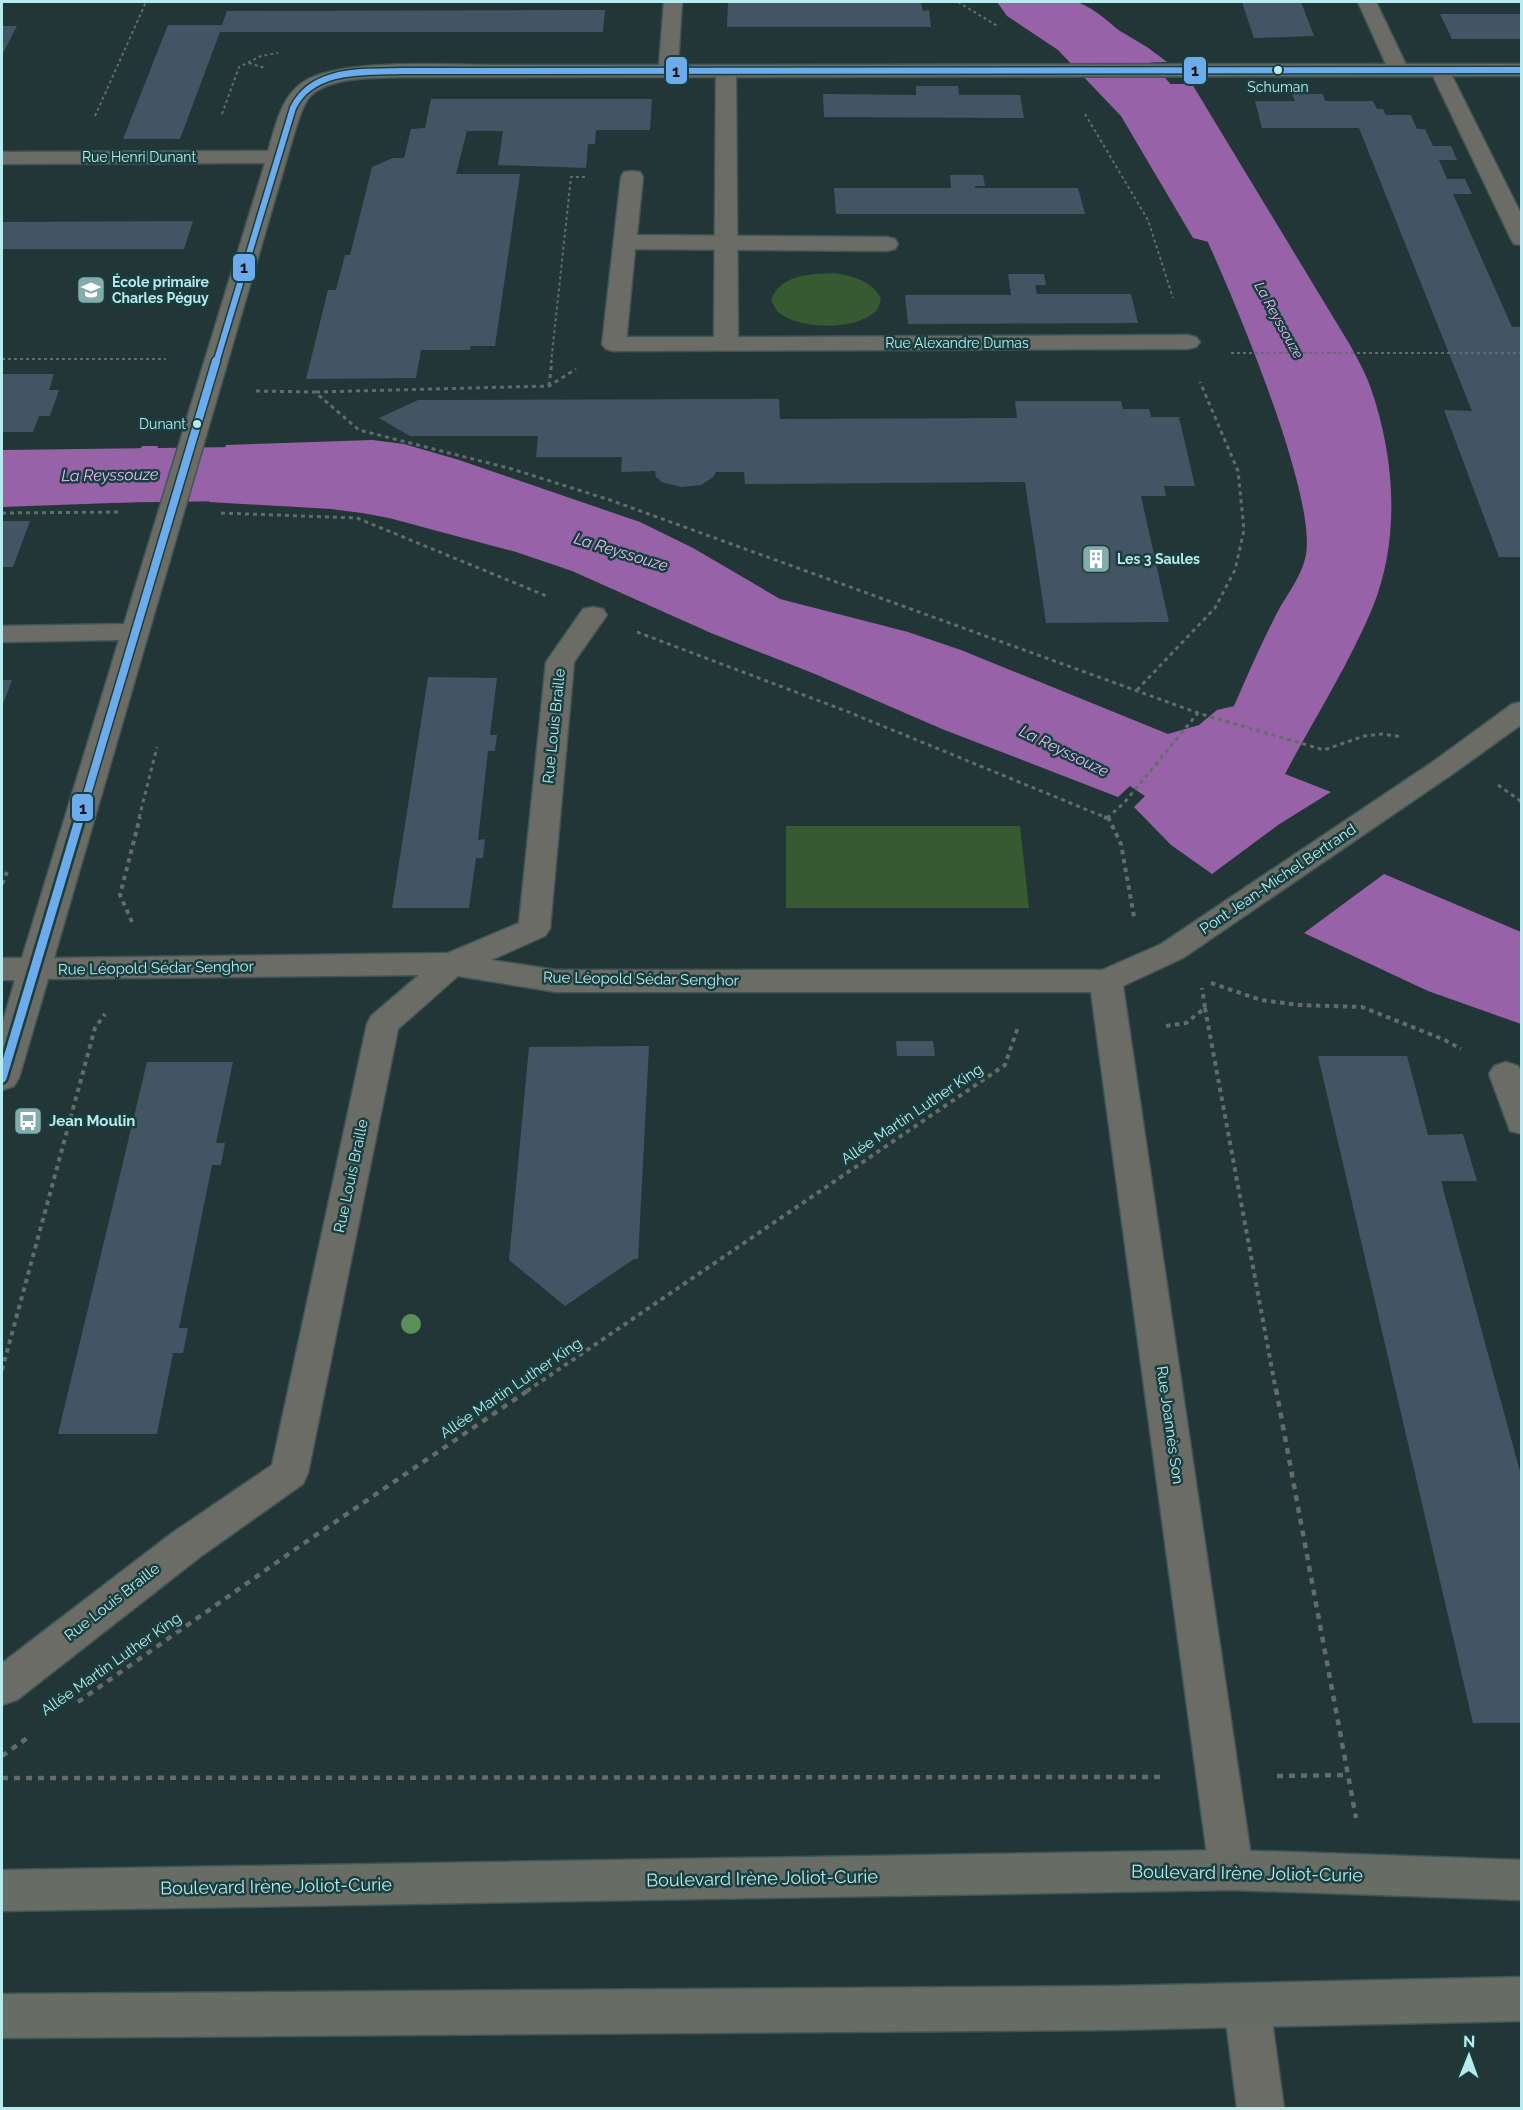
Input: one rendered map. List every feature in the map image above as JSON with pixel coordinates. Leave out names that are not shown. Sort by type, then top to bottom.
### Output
[{"type":"main road","name":"Boulevard Irène Joliot-Curie","points":[[2,1891],[1231,1870],[1521,1880]]},
{"type":"main road","points":[[2,2016],[1247,2006],[1521,1999]]},
{"type":"street","points":[[668,71],[673,2]]},
{"type":"street","points":[[1367,2],[1399,71]]},
{"type":"street","points":[[2,1078],[17,969],[135,632],[277,157],[300,94],[314,82],[344,73],[1521,70]]},
{"type":"street","points":[[726,71],[726,344]]},
{"type":"street","points":[[1440,71],[1521,239]]},
{"type":"street","name":"Rue Henri Dunant","points":[[2,158],[277,157]]},
{"type":"street","points":[[614,344],[632,177]]},
{"type":"street","points":[[625,242],[887,244]]},
{"type":"street","name":"Rue Alexandre Dumas","points":[[614,344],[1188,342]]},
{"type":"street","name":"Rue Louis Braille","points":[[2,1687],[186,1545],[289,1473],[383,1024],[452,964],[534,928],[560,662],[593,615]]},
{"type":"street","points":[[2,634],[135,632]]},
{"type":"street","name":"Pont Jean-Michel Bertrand","points":[[1106,981],[1172,951],[1449,763],[1521,710]]},
{"type":"street","name":"Rue Léopold Sédar Senghor","points":[[17,969],[452,964],[556,981],[1106,981]]},
{"type":"street","name":"Rue Joannès Son","points":[[1106,981],[1220,1777],[1231,1870]]},
{"type":"street","points":[[1506,1074],[1521,1122]]},
{"type":"street","points":[[1247,2006],[1261,2109]]},
{"type":"path","points":[[77,158],[146,2]]},
{"type":"path","points":[[208,390],[315,392],[549,386],[614,344]]},
{"type":"path","points":[[1222,353],[1521,353]]},
{"type":"path","points":[[2,359],[217,360]]},
{"type":"path","points":[[315,392],[359,430],[512,469],[610,500],[948,624],[1137,690],[1196,715],[1205,714],[1324,750],[1364,736],[1383,734],[1408,738],[1449,763]]},
{"type":"path","points":[[1135,920],[1121,844],[1107,818],[1124,803],[1196,715]]},
{"type":"path","points":[[2,1370],[95,1028],[121,993],[135,931],[120,895],[157,744]]},
{"type":"path","points":[[1366,1874],[1201,980],[1261,1000],[1299,1005],[1362,1007],[1445,1040],[1506,1074]]},
{"type":"path","points":[[1113,1029],[1143,1030],[1186,1023],[1205,1008]]},
{"type":"path","name":"Allée Martin Luther King","points":[[69,1709],[300,1546],[1005,1065],[1018,1030]]},
{"type":"path","name":"Allée Martin Luther King","points":[[2,1756],[40,1729]]},
{"type":"path","points":[[2,1778],[1348,1775]]},
{"type":"green space","points":[[835,273],[855,278],[872,287],[881,298],[876,311],[867,318],[842,325],[813,325],[787,318],[778,312],[771,300],[776,291],[789,280],[806,275]]},
{"type":"green space","points":[[786,826],[1020,826],[1029,908],[786,908]]},
{"type":"water","points":[[999,2],[1071,2],[1147,47],[1167,62],[1092,64],[1081,52]]},
{"type":"water","points":[[1116,84],[1192,84],[1361,365],[1378,413],[1389,469],[1391,526],[1381,582],[1372,609],[1352,651],[1285,774],[1331,792],[1278,825],[1212,874],[1171,845],[1134,807],[1145,796],[1130,786],[1118,797],[942,729],[815,674],[711,633],[572,571],[516,552],[389,518],[331,509],[209,502],[226,445],[372,440],[404,444],[459,460],[640,522],[693,548],[780,599],[908,632],[961,650],[1168,734],[1199,725],[1217,710],[1234,706],[1272,623],[1303,565],[1306,527],[1297,481],[1280,425],[1235,305],[1168,159]]},
{"type":"water","points":[[142,446],[158,446],[139,502],[2,507],[2,459],[138,455]]},
{"type":"water","points":[[1384,874],[1521,932],[1521,1024],[1428,991],[1304,933]]},
{"type":"building","points":[[1242,2],[1301,2],[1314,36],[1254,38]]},
{"type":"building","points":[[728,3],[921,3],[923,11],[929,10],[931,27],[727,27]]},
{"type":"building","points":[[605,10],[603,32],[220,32],[180,139],[123,139],[168,25],[222,25],[227,11]]},
{"type":"building","points":[[1440,14],[1522,14],[1522,39],[1452,39]]},
{"type":"building","points":[[2,26],[17,26],[2,55]]},
{"type":"building","points":[[916,86],[958,86],[959,95],[1020,95],[1024,118],[824,117],[823,94],[916,95]]},
{"type":"building","points":[[1292,94],[1323,94],[1325,101],[1373,101],[1377,109],[1383,109],[1386,115],[1411,115],[1417,129],[1425,129],[1433,146],[1451,146],[1457,160],[1439,160],[1447,179],[1465,179],[1472,194],[1453,194],[1512,327],[1522,327],[1522,557],[1499,557],[1444,410],[1472,411],[1359,128],[1262,128],[1255,101],[1295,101]]},
{"type":"building","points":[[431,99],[652,99],[650,130],[596,130],[595,144],[588,144],[586,168],[498,165],[503,131],[467,131],[456,174],[520,174],[495,346],[471,346],[470,350],[421,350],[416,378],[306,379],[328,290],[336,290],[345,255],[350,255],[372,167],[393,158],[404,158],[411,129],[425,128]]},
{"type":"building","points":[[950,175],[983,175],[985,186],[975,186],[975,188],[1078,188],[1085,214],[836,214],[834,188],[951,188]]},
{"type":"building","points":[[193,221],[184,249],[2,249],[2,222]]},
{"type":"building","points":[[1008,274],[1044,274],[1046,285],[1035,285],[1037,294],[1131,294],[1138,323],[908,324],[905,295],[1011,295]]},
{"type":"building","points":[[2,374],[54,374],[49,390],[59,390],[50,416],[39,416],[33,432],[2,432]]},
{"type":"building","name":"Les 3 Saules","points":[[779,399],[780,419],[1017,418],[1015,401],[1121,401],[1123,409],[1149,409],[1151,417],[1179,417],[1195,486],[1164,486],[1166,496],[1141,496],[1169,622],[1046,623],[1025,482],[745,484],[744,472],[716,472],[713,477],[701,485],[681,487],[662,482],[656,477],[655,471],[621,472],[622,457],[536,457],[538,436],[410,436],[379,418],[418,400]]},
{"type":"building","points":[[2,521],[30,521],[13,567],[2,567]]},
{"type":"building","points":[[428,677],[497,678],[490,735],[497,735],[495,751],[488,751],[478,840],[485,839],[483,858],[476,858],[469,908],[392,908]]},
{"type":"building","points":[[2,680],[12,680],[2,707]]},
{"type":"building","points":[[896,1041],[933,1041],[935,1056],[897,1056]]},
{"type":"building","points":[[649,1046],[638,1259],[634,1259],[565,1306],[509,1260],[529,1047]]},
{"type":"building","points":[[1318,1056],[1407,1056],[1428,1135],[1463,1134],[1477,1181],[1441,1181],[1522,1479],[1522,1723],[1473,1723]]},
{"type":"building","points":[[147,1062],[233,1062],[216,1143],[225,1143],[221,1165],[212,1165],[179,1328],[188,1328],[183,1353],[173,1353],[157,1434],[58,1434]]},
{"type":"waterway","name":"La Reyssouze","points":[[1031,2],[1083,35],[1151,105],[1221,221]]},
{"type":"waterway","name":"La Reyssouze","points":[[2,477],[324,473],[379,487]]},
{"type":"transit line","name":"1","points":[[2,1078],[287,124],[298,98],[310,86],[348,73],[401,71],[1522,70]]},
{"type":"place","name":"Schuman","points":[[1278,70]]},
{"type":"place","name":"École primaire Charles Péguy","points":[[91,290]]},
{"type":"place","name":"Dunant","points":[[197,424]]},
{"type":"place","name":"Les 3 Saules","points":[[1096,559]]},
{"type":"place","name":"Jean Moulin","points":[[28,1121]]}]
